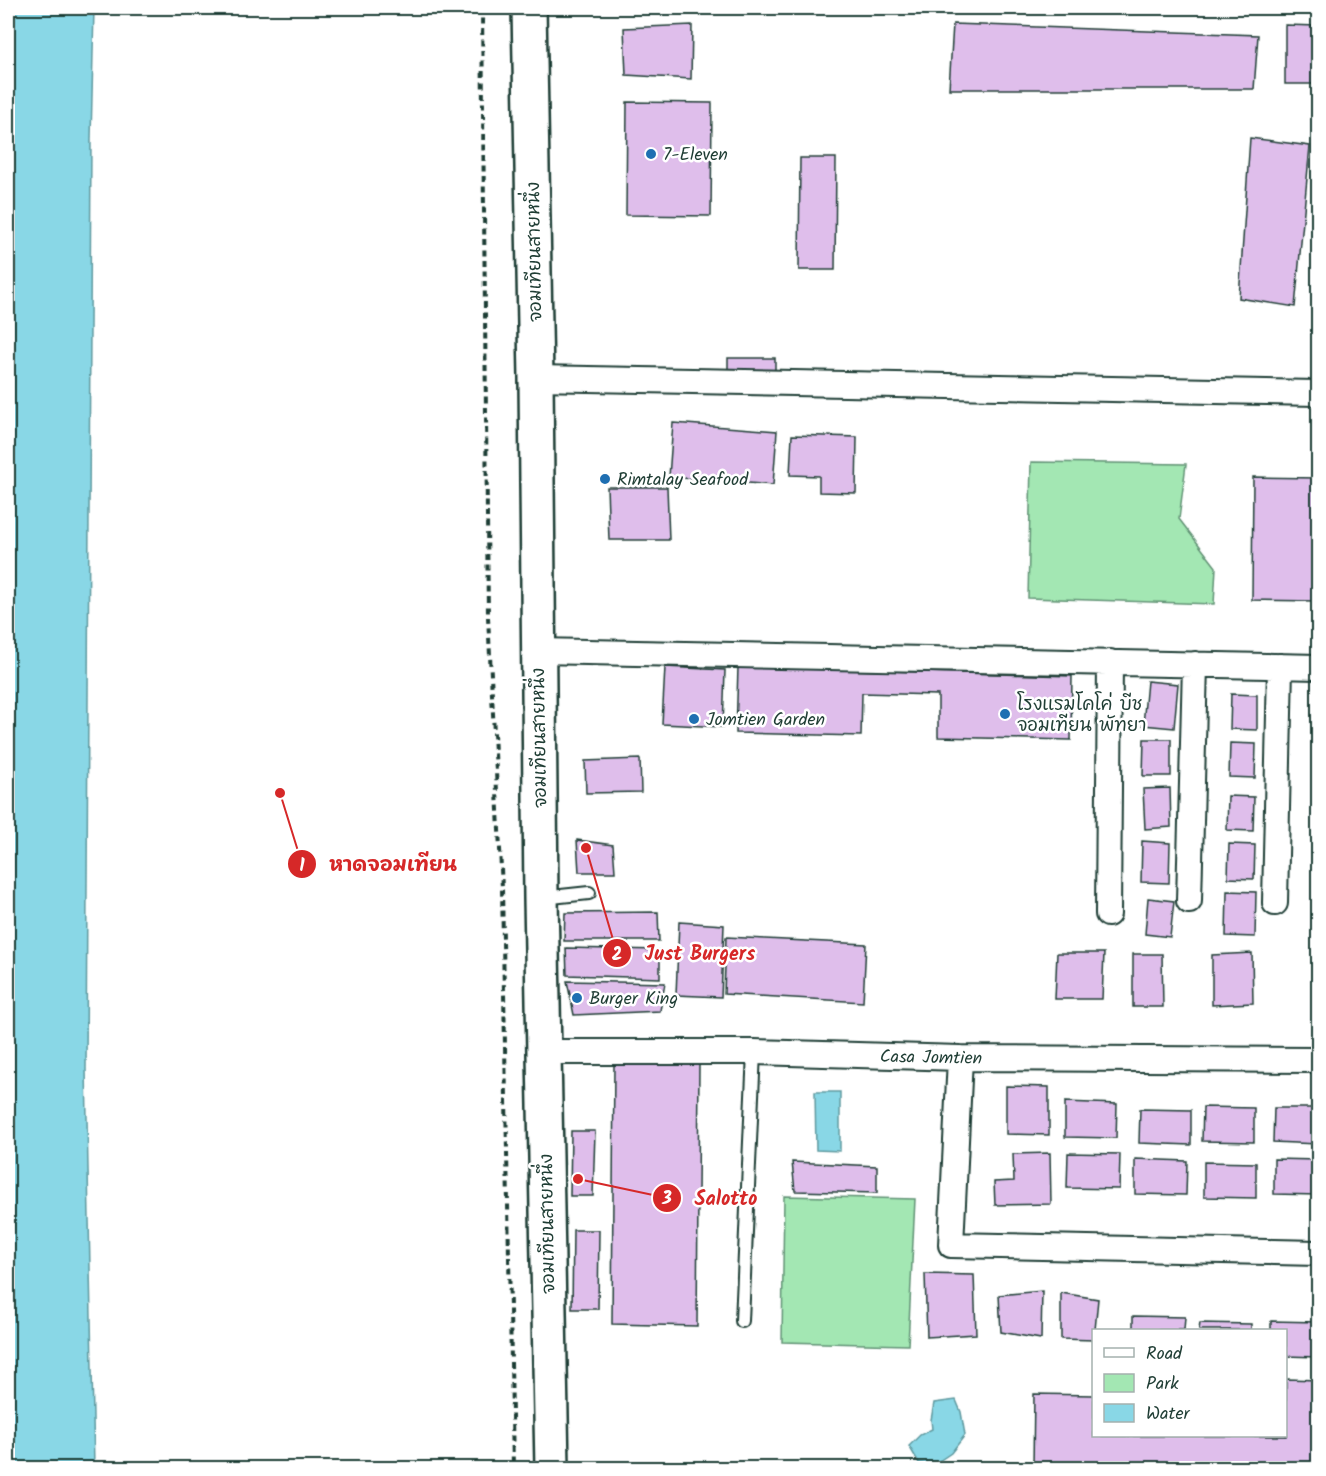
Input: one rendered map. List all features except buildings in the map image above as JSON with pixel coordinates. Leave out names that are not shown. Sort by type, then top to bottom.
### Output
[{"type":"street","name":"จอมเทียนสายหนึ่ง","points":[[529,8],[536,378],[537,651],[552,1468]]},
{"type":"street","points":[[536,378],[1318,393]]},
{"type":"street","points":[[537,651],[1318,667]]},
{"type":"street","points":[[1108,914],[1110,662]]},
{"type":"street","points":[[1189,901],[1195,664]]},
{"type":"street","points":[[1275,903],[1280,666]]},
{"type":"street","name":"Casa Jomtien","points":[[544,1052],[754,1052],[960,1058],[1318,1060]]},
{"type":"street","points":[[960,1058],[951,1245],[1318,1253]]},
{"type":"lane","points":[[541,898],[589,893]]},
{"type":"lane","points":[[742,1321],[754,1052]]},
{"type":"path","points":[[482,8],[488,617],[501,888],[513,1468]]},
{"type":"green space","points":[[1031,462],[1186,464],[1179,519],[1216,567],[1214,604],[1028,598]]},
{"type":"green space","points":[[784,1196],[915,1199],[908,1345],[782,1342]]},
{"type":"water","points":[[8,8],[94,8],[91,139],[86,1069],[94,1468],[8,1468]]},
{"type":"water","points":[[815,1092],[840,1092],[840,1151],[816,1150]]},
{"type":"water","points":[[956,1400],[961,1412],[965,1435],[951,1453],[933,1465],[919,1463],[909,1446],[920,1435],[932,1429],[934,1403]]},
{"type":"place","name":"7-Eleven","points":[[651,154]]},
{"type":"place","name":"Rimtalay Seafood","points":[[605,479]]},
{"type":"place","name":"โรงแรมโคโค่ บีช จอมเทียน พัทยา","points":[[1005,714]]},
{"type":"place","name":"Jomtien Garden","points":[[694,719]]},
{"type":"place","name":"หาดจอมเทียน","points":[[280,793]]},
{"type":"place","name":"Just Burgers","points":[[586,848]]},
{"type":"place","name":"Burger King","points":[[577,998]]},
{"type":"place","name":"Salotto","points":[[578,1179]]}]
